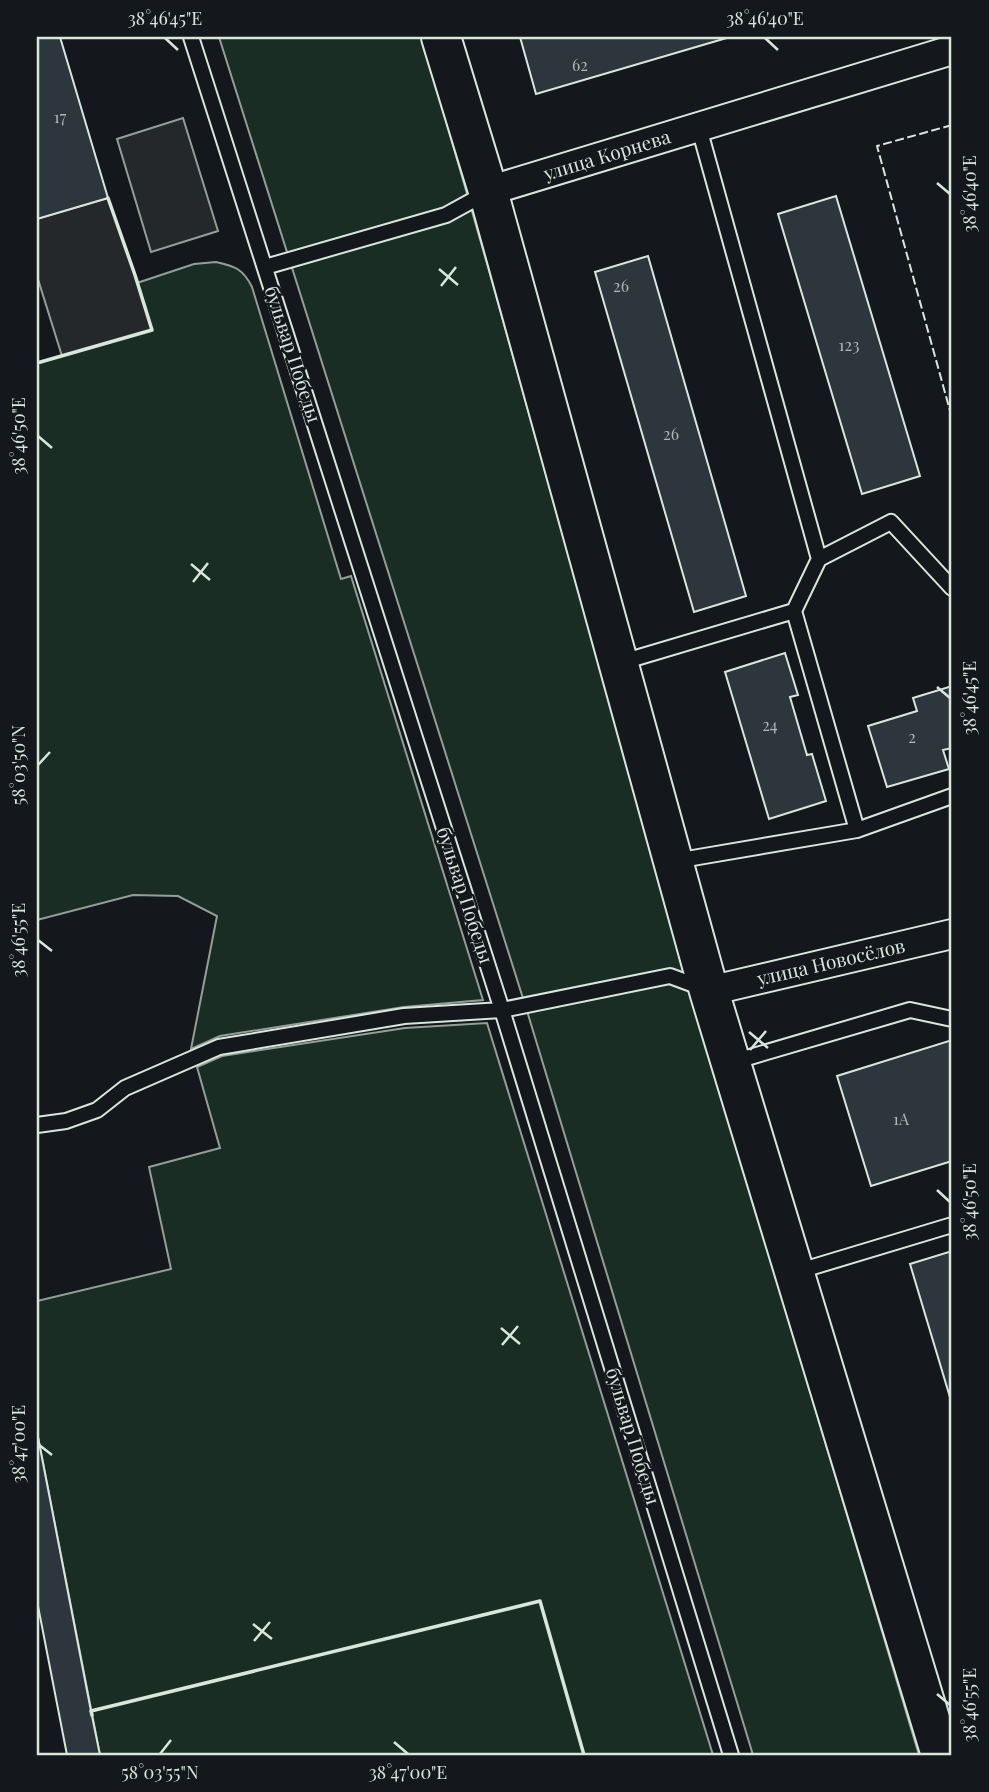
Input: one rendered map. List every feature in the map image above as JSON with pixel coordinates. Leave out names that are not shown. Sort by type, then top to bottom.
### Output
[{"type":"street","points":[[443,37],[709,991],[941,1755]]},
{"type":"street","name":"улица Корнева","points":[[488,191],[952,50]]},
{"type":"street","name":"улица Новосёлов","points":[[709,991],[952,934]]},
{"type":"lane","name":"бульвар Победы","points":[[191,37],[502,1010],[731,1755]]},
{"type":"lane","points":[[699,128],[819,559]]},
{"type":"lane","name":"улица Корнева","points":[[265,267],[446,215],[488,191]]},
{"type":"lane","points":[[857,830],[794,611],[819,559],[891,522],[952,588]]},
{"type":"lane","points":[[618,663],[794,611]]},
{"type":"lane","points":[[673,861],[857,830],[952,796]]},
{"type":"lane","points":[[37,1125],[66,1121],[97,1110],[125,1088],[219,1047],[404,1016],[502,1010],[670,976],[709,991]]},
{"type":"lane","points":[[731,1063],[910,1010],[952,1020]]},
{"type":"lane","points":[[795,1272],[952,1226]]},
{"type":"green space","points":[[219,37],[422,37],[695,1007],[919,1755],[753,1755],[527,1011]]},
{"type":"green space","points":[[216,262],[238,269],[252,287],[341,579],[351,576],[483,1000],[404,1007],[220,1036],[191,1049],[217,916],[178,896],[133,895],[37,920],[37,363],[151,330],[137,283],[194,264]]},
{"type":"green space","points":[[487,1023],[713,1755],[100,1755],[37,1432],[37,1301],[171,1269],[149,1167],[220,1148],[197,1067],[222,1056],[405,1028]]},
{"type":"shaded area","points":[[183,118],[218,231],[151,252],[117,139]]},
{"type":"shaded area","points":[[108,198],[152,330],[62,356],[37,276],[37,219]]},
{"type":"building","points":[[37,37],[60,37],[108,198],[37,219]]},
{"type":"building","points":[[520,37],[730,37],[536,94]]},
{"type":"building","points":[[836,196],[920,476],[862,494],[778,214]]},
{"type":"building","points":[[648,256],[746,596],[694,612],[595,272]]},
{"type":"building","points":[[785,653],[798,695],[790,697],[807,755],[812,754],[826,801],[769,819],[725,672]]},
{"type":"building","points":[[952,686],[952,748],[943,750],[949,769],[887,787],[868,726],[917,711],[913,698]]},
{"type":"building","points":[[952,1040],[952,1161],[871,1186],[837,1076]]},
{"type":"building","points":[[952,1251],[952,1404],[910,1264]]},
{"type":"building","points":[[37,1432],[100,1755],[67,1755],[37,1601]]},
{"type":"fence","points":[[952,125],[877,146],[952,418]]},
{"type":"wall","points":[[37,363],[152,330],[108,198]]},
{"type":"wall","points":[[92,1715],[91,1711],[540,1601],[584,1755]]}]
